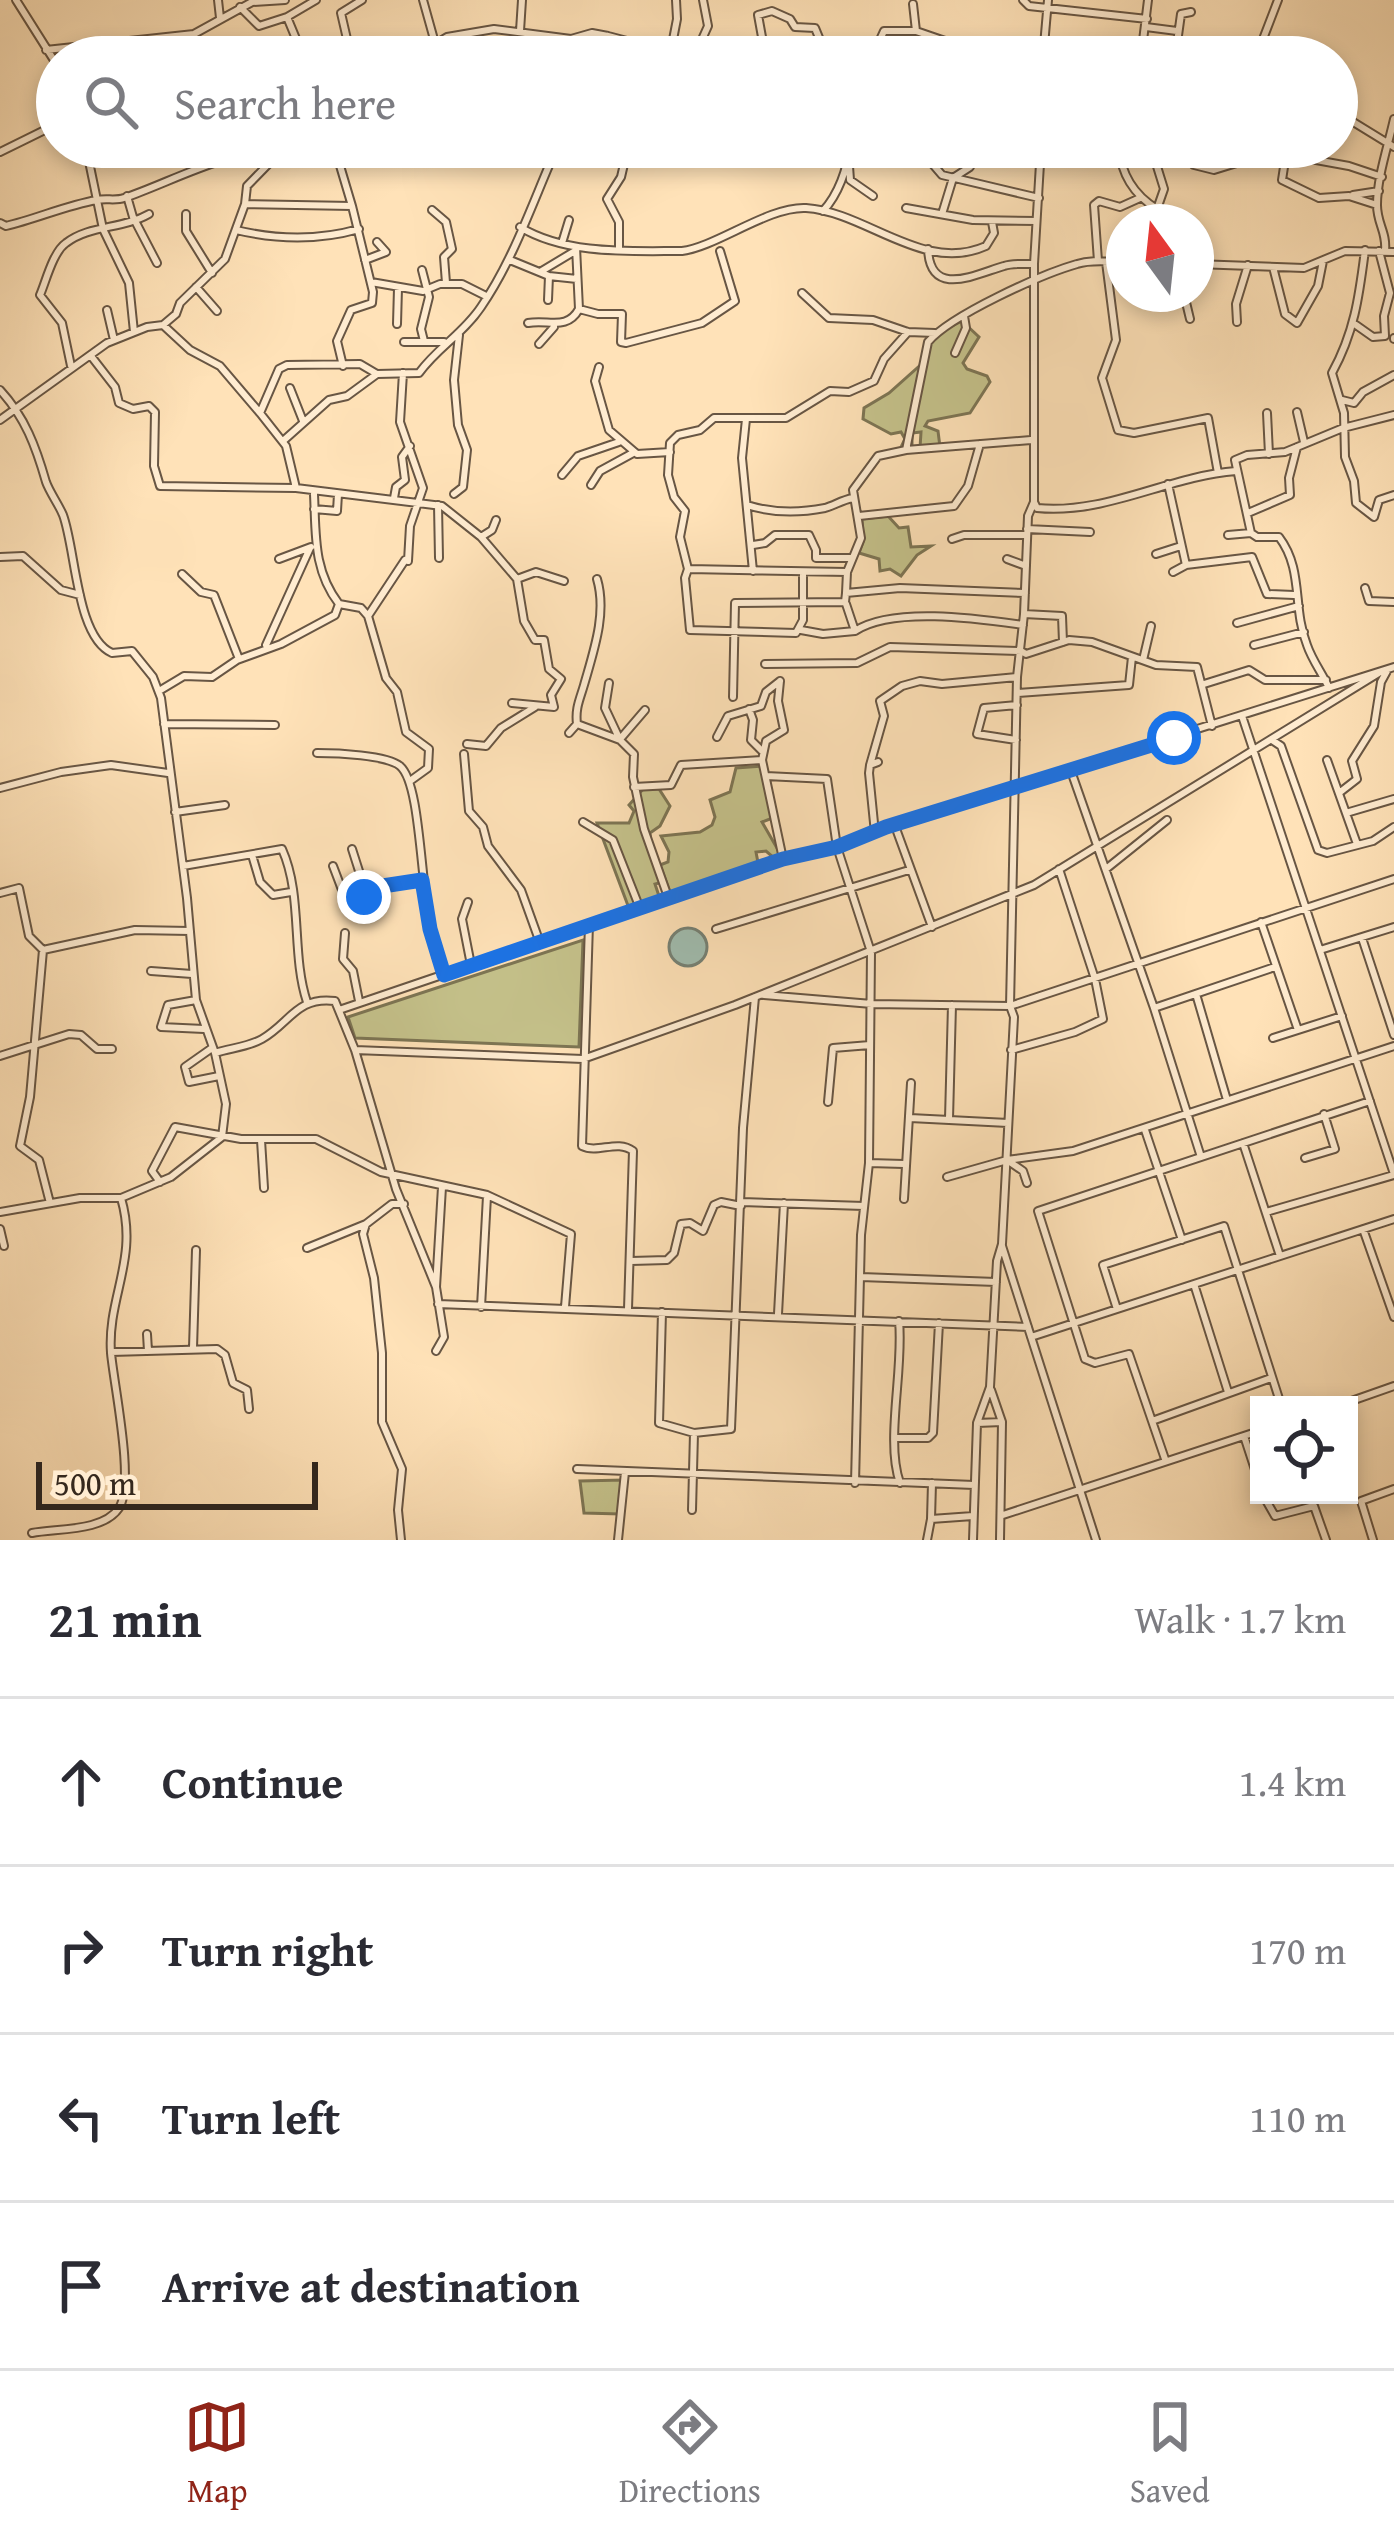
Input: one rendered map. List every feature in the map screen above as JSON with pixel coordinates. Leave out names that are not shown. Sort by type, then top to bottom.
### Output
[{"type":"street","points":[[16,0],[38,36]]},
{"type":"street","points":[[218,0],[220,18]]},
{"type":"street","points":[[180,36],[240,7],[285,0]]},
{"type":"street","points":[[240,7],[259,26],[316,0]]},
{"type":"street","points":[[346,36],[341,13],[362,0]]},
{"type":"street","points":[[423,0],[433,36]]},
{"type":"street","points":[[520,31],[522,0]]},
{"type":"street","points":[[674,36],[676,0]]},
{"type":"street","points":[[703,0],[708,26],[703,36]]},
{"type":"street","points":[[1023,0],[1029,6],[1048,4],[1178,32]]},
{"type":"street","points":[[1144,36],[1148,0]]},
{"type":"street","points":[[1264,36],[1278,0]]},
{"type":"street","points":[[913,4],[916,31]]},
{"type":"street","points":[[1045,36],[1048,4]]},
{"type":"street","points":[[762,36],[758,15],[763,11],[790,19],[795,28],[815,28],[818,36]]},
{"type":"street","points":[[1177,36],[1181,14],[1191,12]]},
{"type":"street","points":[[287,17],[295,36]]},
{"type":"street","points":[[464,36],[494,29],[546,36]]},
{"type":"street","points":[[882,36],[884,31],[931,36]]},
{"type":"street","points":[[584,36],[608,35]]},
{"type":"street","points":[[1382,339],[1391,299],[1386,231],[1379,223],[1377,205],[1394,119]]},
{"type":"street","points":[[1358,125],[1391,145]]},
{"type":"street","points":[[0,152],[36,134]]},
{"type":"street","points":[[90,168],[103,229],[129,283],[134,332]]},
{"type":"street","points":[[0,223],[6,226],[50,216],[95,200],[121,200],[200,168]]},
{"type":"street","points":[[0,420],[70,366],[114,340],[163,326],[225,259],[248,186],[264,168]]},
{"type":"street","points":[[341,168],[359,230],[372,303],[351,310],[337,341],[343,366]]},
{"type":"street","points":[[260,413],[282,366],[360,364],[376,374],[419,373],[444,342],[459,335],[510,260],[544,168]]},
{"type":"street","points":[[619,249],[620,222],[607,199],[623,168]]},
{"type":"street","points":[[823,211],[846,168]]},
{"type":"street","points":[[849,168],[850,180],[873,196]]},
{"type":"street","points":[[934,168],[953,178],[1039,198]]},
{"type":"street","points":[[942,214],[953,178],[968,168]]},
{"type":"street","points":[[973,1540],[976,1423],[990,1387],[1014,1017],[1010,1006],[1017,676],[1027,532],[1034,502],[1034,264],[1040,168]]},
{"type":"street","points":[[1124,168],[1140,198],[1149,204]]},
{"type":"street","points":[[1158,168],[1164,189],[1159,204]]},
{"type":"street","points":[[1284,168],[1282,180],[1319,197],[1379,191]]},
{"type":"street","points":[[1355,168],[1382,177]]},
{"type":"street","points":[[127,196],[157,263]]},
{"type":"street","points":[[1349,196],[1377,205]]},
{"type":"street","points":[[1140,198],[1120,207],[1096,202],[1093,219],[1116,340],[1102,377],[1118,430],[1134,433],[1208,418],[1218,473]]},
{"type":"street","points":[[245,204],[352,206]]},
{"type":"street","points":[[520,227],[575,249],[696,250],[721,234],[796,208],[853,218],[900,243],[964,254],[992,239],[992,222]]},
{"type":"street","points":[[906,208],[992,222],[997,218],[1037,221]]},
{"type":"street","points":[[432,210],[446,222],[457,223]]},
{"type":"street","points":[[70,366],[62,322],[40,292],[63,245],[149,214]]},
{"type":"street","points":[[186,214],[186,231],[212,273]]},
{"type":"street","points":[[562,243],[569,220]]},
{"type":"street","points":[[446,222],[452,249],[444,257],[446,283]]},
{"type":"street","points":[[236,230],[278,239],[333,237],[359,230]]},
{"type":"street","points":[[365,260],[386,251],[377,242]]},
{"type":"street","points":[[544,274],[575,249]]},
{"type":"street","points":[[539,344],[579,308],[575,249]]},
{"type":"street","points":[[928,249],[928,263],[934,269],[962,280],[1009,264],[1034,264]]},
{"type":"street","points":[[1365,250],[1354,324],[1343,358],[1332,370],[1344,413],[1345,457],[1356,503],[1374,517],[1378,500],[1394,495]]},
{"type":"street","points":[[579,308],[622,314],[620,342],[626,343],[702,323],[735,301],[721,251]]},
{"type":"street","points":[[1214,264],[1304,268],[1325,258],[1386,251]]},
{"type":"street","points":[[1273,267],[1285,314],[1298,323],[1318,286],[1325,258]]},
{"type":"street","points":[[510,260],[544,274],[577,279]]},
{"type":"street","points":[[906,449],[928,342],[935,333],[1036,280],[1077,263],[1106,261]]},
{"type":"street","points":[[1237,322],[1237,298],[1248,265]]},
{"type":"street","points":[[422,270],[428,290],[421,329],[424,341]]},
{"type":"street","points":[[544,274],[548,300]]},
{"type":"street","points":[[371,282],[428,290],[446,283],[467,285],[487,296]]},
{"type":"street","points":[[196,287],[217,311]]},
{"type":"street","points":[[397,324],[398,288]]},
{"type":"street","points":[[802,293],[829,319],[873,320],[908,332],[935,333]]},
{"type":"street","points":[[106,310],[114,340]]},
{"type":"street","points":[[1188,312],[1190,319]]},
{"type":"street","points":[[956,353],[966,328],[964,316]]},
{"type":"street","points":[[528,323],[557,325]]},
{"type":"street","points":[[1354,324],[1373,338],[1394,338]]},
{"type":"street","points":[[163,326],[190,350],[220,366],[283,441],[296,488]]},
{"type":"street","points":[[908,332],[884,359],[874,382],[849,392],[830,391],[787,418],[714,418],[700,430],[674,438],[668,476],[674,497],[685,511],[680,537],[688,568],[690,630],[823,634],[925,618],[1023,625]]},
{"type":"street","points":[[454,494],[464,487],[466,450],[456,408],[459,335]]},
{"type":"street","points":[[404,342],[444,342]]},
{"type":"street","points":[[91,356],[115,387],[119,403],[136,409],[149,406],[155,412],[154,466],[160,486],[296,488],[420,500],[438,505],[481,537],[517,579],[520,618],[535,640],[544,640],[549,669],[561,679],[551,695],[554,706],[512,704]]},
{"type":"street","points":[[599,367],[595,381],[609,430],[633,453]]},
{"type":"street","points":[[368,616],[407,561],[410,526],[423,488],[398,413],[403,373]]},
{"type":"street","points":[[283,441],[329,400],[347,396],[376,374]]},
{"type":"street","points":[[1339,399],[1354,403],[1363,392],[1394,375]]},
{"type":"street","points":[[290,388],[303,422]]},
{"type":"street","points":[[0,390],[17,408],[62,513],[85,616],[101,646],[112,653],[132,651],[159,691],[196,1000],[226,1104],[222,1137],[160,1182],[122,1198],[0,1212]]},
{"type":"street","points":[[1248,513],[1290,495],[1289,478],[1300,445],[1297,412]]},
{"type":"street","points":[[1267,413],[1268,454]]},
{"type":"street","points":[[1327,684],[1304,632],[1294,595],[1298,573],[1282,539],[1257,538],[1251,533],[1237,458],[1268,454],[1394,415]]},
{"type":"street","points":[[746,419],[742,458],[753,572]]},
{"type":"street","points":[[855,631],[845,598],[847,572],[861,538],[853,490],[878,456],[906,449],[1031,440]]},
{"type":"street","points":[[562,475],[578,456],[619,442]]},
{"type":"street","points":[[860,516],[954,506],[968,486],[980,444]]},
{"type":"street","points":[[394,498],[396,487],[405,481],[402,457],[410,446]]},
{"type":"street","points":[[591,485],[600,471],[633,453],[670,452]]},
{"type":"street","points":[[1034,502],[1037,508],[1090,507],[1168,484],[1236,471]]},
{"type":"street","points":[[1168,484],[1186,565]]},
{"type":"street","points":[[264,648],[312,546],[314,492]]},
{"type":"street","points":[[314,508],[337,512],[338,494]]},
{"type":"street","points":[[747,505],[763,512],[785,511],[825,508],[853,498]]},
{"type":"street","points":[[438,505],[439,558]]},
{"type":"street","points":[[481,537],[496,520]]},
{"type":"street","points":[[952,539],[1090,532]]},
{"type":"street","points":[[1228,535],[1251,533]]},
{"type":"street","points":[[753,545],[771,536],[808,535],[815,558],[852,558]]},
{"type":"street","points":[[279,559],[312,546]]},
{"type":"street","points":[[312,546],[338,608]]},
{"type":"street","points":[[1156,554],[1180,546]]},
{"type":"street","points":[[0,557],[22,556],[62,590],[80,595]]},
{"type":"street","points":[[1173,572],[1186,565],[1252,557],[1267,594],[1294,595]]},
{"type":"street","points":[[1007,559],[1026,566]]},
{"type":"street","points":[[688,568],[847,572]]},
{"type":"street","points":[[517,579],[536,572],[564,581]]},
{"type":"street","points":[[800,630],[803,573]]},
{"type":"street","points":[[182,574],[201,592],[214,595],[238,659]]},
{"type":"street","points":[[569,733],[577,724],[580,694],[600,630],[603,599],[597,579]]},
{"type":"street","points":[[1365,587],[1369,601],[1394,602]]},
{"type":"street","points":[[733,697],[735,603],[803,603],[900,588],[1025,593]]},
{"type":"street","points":[[1237,623],[1298,606]]},
{"type":"street","points":[[159,691],[184,676],[212,677],[238,659],[281,644],[338,608],[361,608],[368,616],[386,678],[397,692],[406,732],[429,749],[428,768],[410,781]]},
{"type":"street","points":[[1024,614],[1062,616],[1063,642]]},
{"type":"street","points":[[1143,660],[1151,626]]},
{"type":"street","points":[[1254,645],[1304,632]]},
{"type":"street","points":[[765,664],[857,663],[890,647],[1031,654],[1063,642],[1092,642],[1161,666],[1197,668],[1212,726]]},
{"type":"street","points":[[1018,693],[1129,686],[1132,657]]},
{"type":"street","points":[[341,1009],[783,859],[837,847],[1327,684],[1388,669]]},
{"type":"street","points":[[355,1049],[583,1059],[758,996],[932,927],[1059,869],[1388,669]]},
{"type":"street","points":[[1340,793],[1357,778],[1352,761],[1375,726],[1381,682],[1388,669]]},
{"type":"street","points":[[1204,684],[1249,670],[1265,680],[1327,684]]},
{"type":"street","points":[[875,833],[869,803],[884,716],[880,700],[920,681],[1017,676]]},
{"type":"street","points":[[717,737],[728,716],[761,706],[766,692],[780,681],[778,701],[784,730],[766,741],[762,756]]},
{"type":"street","points":[[609,683],[605,708],[634,754],[634,787],[668,897]]},
{"type":"street","points":[[1016,740],[977,734],[984,708],[1017,705]]},
{"type":"street","points":[[467,744],[487,746],[501,728],[536,707]]},
{"type":"street","points":[[749,709],[751,740],[762,756],[783,859]]},
{"type":"street","points":[[621,739],[645,710]]},
{"type":"street","points":[[1242,716],[1394,1175],[1266,1212]]},
{"type":"street","points":[[164,724],[275,725]]},
{"type":"street","points":[[577,724],[621,739]]},
{"type":"street","points":[[1281,734],[1315,847],[1327,853],[1379,839],[1394,827]]},
{"type":"street","points":[[1272,740],[1281,746]]},
{"type":"street","points":[[317,754],[393,761],[410,781],[430,929],[444,975]]},
{"type":"street","points":[[464,754],[469,812],[519,887],[539,940]]},
{"type":"street","points":[[634,787],[671,785],[681,765],[762,756]]},
{"type":"street","points":[[1327,760],[1357,844]]},
{"type":"street","points":[[0,788],[110,765],[168,773]]},
{"type":"street","points":[[1071,771],[1201,1157]]},
{"type":"street","points":[[766,776],[827,779],[837,847],[871,952],[869,1163],[855,1483]]},
{"type":"street","points":[[1346,813],[1394,799]]},
{"type":"street","points":[[175,812],[225,805]]},
{"type":"street","points":[[1106,869],[1167,820]]},
{"type":"street","points":[[583,822],[614,840],[640,906]]},
{"type":"street","points":[[895,826],[932,927]]},
{"type":"street","points":[[183,866],[282,849],[307,1002]]},
{"type":"street","points":[[352,849],[366,893]]},
{"type":"street","points":[[252,855],[263,888],[273,895],[291,892]]},
{"type":"street","points":[[333,866],[345,903],[390,884],[422,880]]},
{"type":"street","points":[[1011,1050],[1099,1022],[1104,1015],[1059,869]]},
{"type":"street","points":[[716,929],[909,870]]},
{"type":"street","points":[[758,996],[1010,1006],[1394,879]]},
{"type":"street","points":[[0,893],[19,888],[29,936],[43,950],[20,1146],[39,1160],[50,1203]]},
{"type":"street","points":[[468,902],[462,919],[471,965]]},
{"type":"street","points":[[1261,922],[1298,1030]]},
{"type":"street","points":[[589,925],[582,1147],[623,1146],[633,1151],[628,1309]]},
{"type":"street","points":[[1320,950],[1394,927]]},
{"type":"street","points":[[43,950],[135,930],[190,932]]},
{"type":"street","points":[[345,933],[344,959],[353,971],[358,1001]]},
{"type":"street","points":[[1362,938],[1394,1035]]},
{"type":"street","points":[[1154,1009],[1275,967]]},
{"type":"street","points":[[152,971],[193,974]]},
{"type":"street","points":[[1196,994],[1228,1101]]},
{"type":"street","points":[[662,1312],[658,1424],[694,1433],[731,1429],[743,1128],[758,996]]},
{"type":"street","points":[[196,1000],[168,1005],[160,1027],[204,1029]]},
{"type":"street","points":[[219,1076],[189,1082],[185,1066],[213,1050],[263,1039],[307,1002],[335,1000],[355,1049],[396,1190],[436,1287],[444,1337],[436,1351]]},
{"type":"street","points":[[949,1119],[952,1005]]},
{"type":"street","points":[[1273,1038],[1342,1016]]},
{"type":"street","points":[[0,1056],[75,1034],[98,1049],[112,1049]]},
{"type":"street","points":[[828,1102],[833,1048],[870,1045]]},
{"type":"street","points":[[947,1178],[1006,1160],[1058,1155],[1394,1046]]},
{"type":"street","points":[[904,1199],[911,1083]]},
{"type":"street","points":[[1165,1459],[1129,1354],[1087,1362],[1038,1211],[1370,1101]]},
{"type":"street","points":[[1305,1158],[1334,1149],[1324,1114]]},
{"type":"street","points":[[908,1118],[1008,1123]]},
{"type":"street","points":[[160,1182],[152,1171],[175,1127],[222,1137],[316,1139],[392,1174],[487,1195],[571,1234],[565,1307]]},
{"type":"street","points":[[1145,1128],[1182,1240]]},
{"type":"street","points":[[261,1139],[264,1188]]},
{"type":"street","points":[[1243,1143],[1280,1256]]},
{"type":"street","points":[[1006,1160],[1023,1172],[1028,1183]]},
{"type":"street","points":[[869,1163],[904,1164]]},
{"type":"street","points":[[436,1287],[442,1187]]},
{"type":"street","points":[[307,1248],[366,1224],[392,1204],[396,1190]]},
{"type":"street","points":[[481,1306],[487,1195]]},
{"type":"street","points":[[32,1533],[98,1524],[119,1508],[125,1460],[111,1352],[130,1231],[122,1198]]},
{"type":"street","points":[[630,1261],[667,1260],[674,1253],[681,1225],[690,1223],[703,1231],[714,1205],[721,1202],[864,1206]]},
{"type":"street","points":[[778,1315],[784,1203]]},
{"type":"street","points":[[392,1204],[404,1204]]},
{"type":"street","points":[[1031,1337],[1394,1219]]},
{"type":"street","points":[[366,1224],[382,1353],[382,1422],[402,1469],[401,1540]]},
{"type":"street","points":[[1117,1309],[1103,1265],[1224,1226],[1278,1396]]},
{"type":"street","points":[[1363,1228],[1394,1317]]},
{"type":"street","points":[[0,1229],[4,1246]]},
{"type":"street","points":[[1002,1244],[1096,1540]]},
{"type":"street","points":[[193,1348],[196,1250]]},
{"type":"street","points":[[861,1277],[996,1282]]},
{"type":"street","points":[[1195,1283],[1228,1392]]},
{"type":"street","points":[[439,1304],[1028,1327]]},
{"type":"street","points":[[899,1321],[902,1347],[895,1462],[900,1483]]},
{"type":"street","points":[[896,1438],[928,1438],[933,1433],[939,1323]]},
{"type":"street","points":[[147,1334],[148,1351]]},
{"type":"street","points":[[111,1352],[214,1348],[224,1353],[232,1384],[247,1390],[249,1409]]},
{"type":"street","points":[[1152,1420],[1271,1378]]},
{"type":"street","points":[[1358,1399],[1394,1386]]},
{"type":"street","points":[[990,1387],[1002,1422],[1000,1540]]},
{"type":"street","points":[[976,1423],[1002,1422]]},
{"type":"street","points":[[692,1510],[694,1433]]},
{"type":"street","points":[[1003,1514],[1250,1434]]},
{"type":"street","points":[[1244,1436],[1250,1454]]},
{"type":"street","points":[[578,1469],[974,1485]]},
{"type":"street","points":[[618,1540],[625,1472]]},
{"type":"street","points":[[927,1540],[932,1483]]},
{"type":"street","points":[[1373,1540],[1361,1501],[1394,1490]]},
{"type":"street","points":[[1266,1504],[1275,1516],[1314,1505],[1326,1540]]},
{"type":"street","points":[[931,1519],[973,1516]]},
{"type":"shaded area","points":[[962,321],[979,337],[963,363],[990,382],[970,413],[928,421],[925,426],[938,431],[940,447],[920,448],[921,432],[912,433],[912,445],[906,447],[901,432],[891,434],[863,419],[864,408],[926,360],[928,344]]},
{"type":"shaded area","points":[[888,516],[899,528],[908,527],[911,547],[931,546],[901,576],[890,569],[880,571],[879,559],[859,553],[862,519]]},
{"type":"shaded area","points":[[763,766],[775,817],[762,822],[781,855],[774,858],[766,851],[756,852],[759,868],[671,895],[660,865],[668,862],[669,852],[661,836],[700,832],[712,825],[715,817],[710,800],[730,792],[736,768]]},
{"type":"shaded area","points":[[644,788],[659,789],[670,806],[660,826],[650,833],[663,882],[655,884],[661,902],[630,911],[597,823],[629,823],[634,811],[629,805]]},
{"type":"shaded area","points":[[688,928],[701,934],[707,947],[701,960],[688,966],[675,960],[669,947],[675,934]]},
{"type":"shaded area","points":[[583,940],[579,1047],[355,1038],[348,1017]]},
{"type":"shaded area","points":[[623,1480],[620,1514],[584,1513],[580,1481]]},
{"type":"route","points":[[364,897],[376,887],[422,880],[444,975],[783,859],[837,847],[886,827],[1174,738]]}]
